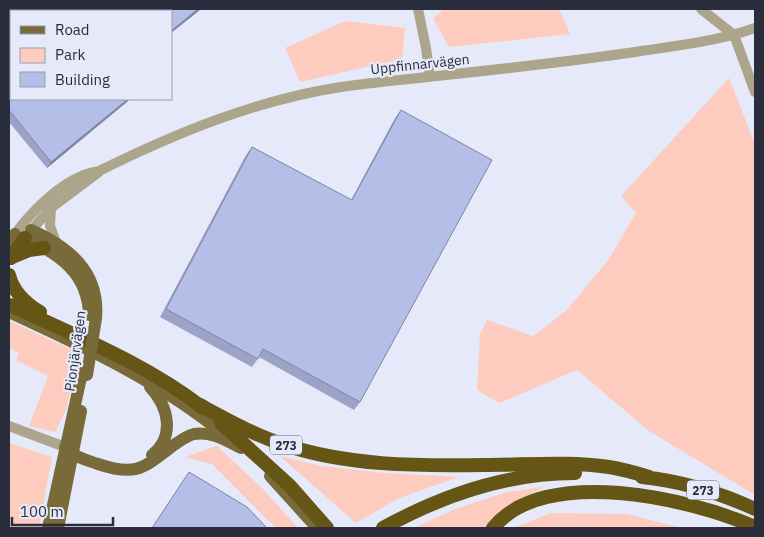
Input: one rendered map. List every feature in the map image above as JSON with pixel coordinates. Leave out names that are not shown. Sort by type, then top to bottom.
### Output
[{"type":"highway","points":[[10,261],[17,232]]},
{"type":"highway","points":[[10,261],[29,250],[50,245]]},
{"type":"highway","points":[[9,275],[12,286],[23,300],[88,341]]},
{"type":"highway","name":"273","points":[[9,307],[88,341],[141,368],[196,403],[248,430],[280,444],[303,451],[349,460],[383,464],[593,465],[628,471],[694,487],[738,501],[755,509]]},
{"type":"highway","points":[[196,403],[241,439],[262,459],[290,486],[327,528]]},
{"type":"highway","points":[[383,528],[420,509],[460,494],[525,478],[572,473],[649,477]]},
{"type":"highway","points":[[493,528],[514,509],[530,502],[559,495],[597,492],[666,499],[755,526]]},
{"type":"main road","name":"Pionjärvägen","points":[[17,232],[50,245],[64,260],[77,276],[93,318],[58,528]]},
{"type":"main road","name":"273","points":[[9,307],[139,376],[188,407],[241,448],[287,494],[317,528]]},
{"type":"main road","name":"273","points":[[71,450],[123,466],[145,460],[157,451],[165,436],[167,418],[159,398],[139,376]]},
{"type":"main road","points":[[71,450],[106,467],[125,471],[134,470],[148,464],[179,441],[192,435],[211,435],[241,448]]},
{"type":"main road","name":"Pionjärvägen","points":[[48,528],[71,450]]},
{"type":"street","points":[[418,9],[430,77]]},
{"type":"street","points":[[701,9],[734,35],[755,92]]},
{"type":"street","name":"Uppfinnarvägen","points":[[17,232],[37,208],[63,187],[84,175],[99,171],[172,137],[257,106],[282,99],[338,87],[550,64],[669,47],[734,35],[755,28]]},
{"type":"street","name":"Uppfinnarvägen","points":[[17,232],[99,171]]},
{"type":"street","points":[[50,245],[51,208]]},
{"type":"street","points":[[9,426],[71,450]]},
{"type":"green space","points":[[444,9],[559,9],[570,34],[449,47],[433,18]]},
{"type":"green space","points":[[345,21],[405,28],[402,59],[300,82],[285,48]]},
{"type":"green space","points":[[729,78],[755,144],[755,495],[649,431],[577,370],[499,403],[477,390],[480,334],[487,320],[533,336],[566,311],[609,259],[636,213],[621,196]]},
{"type":"green space","points":[[9,321],[79,353],[66,410],[55,432],[29,426],[48,376],[16,360],[19,353],[9,348]]},
{"type":"green space","points":[[9,443],[52,457],[39,528],[9,528]]},
{"type":"green space","points":[[217,446],[262,488],[298,528],[276,528],[212,464],[185,457]]},
{"type":"green space","points":[[280,456],[321,466],[385,473],[459,477],[399,498],[356,523]]},
{"type":"green space","points":[[547,486],[504,508],[484,528],[414,528],[455,509],[504,493]]},
{"type":"green space","points":[[551,513],[627,514],[682,528],[516,528]]},
{"type":"building","points":[[61,9],[62,10],[22,10]]},
{"type":"building","points":[[113,9],[198,9],[172,30],[172,10]]},
{"type":"building","points":[[9,21],[10,100],[127,100],[51,162],[9,110]]},
{"type":"building","points":[[401,110],[492,160],[360,402],[263,349],[258,359],[166,309],[252,147],[352,200]]},
{"type":"building","points":[[189,472],[247,507],[267,528],[152,528]]}]
